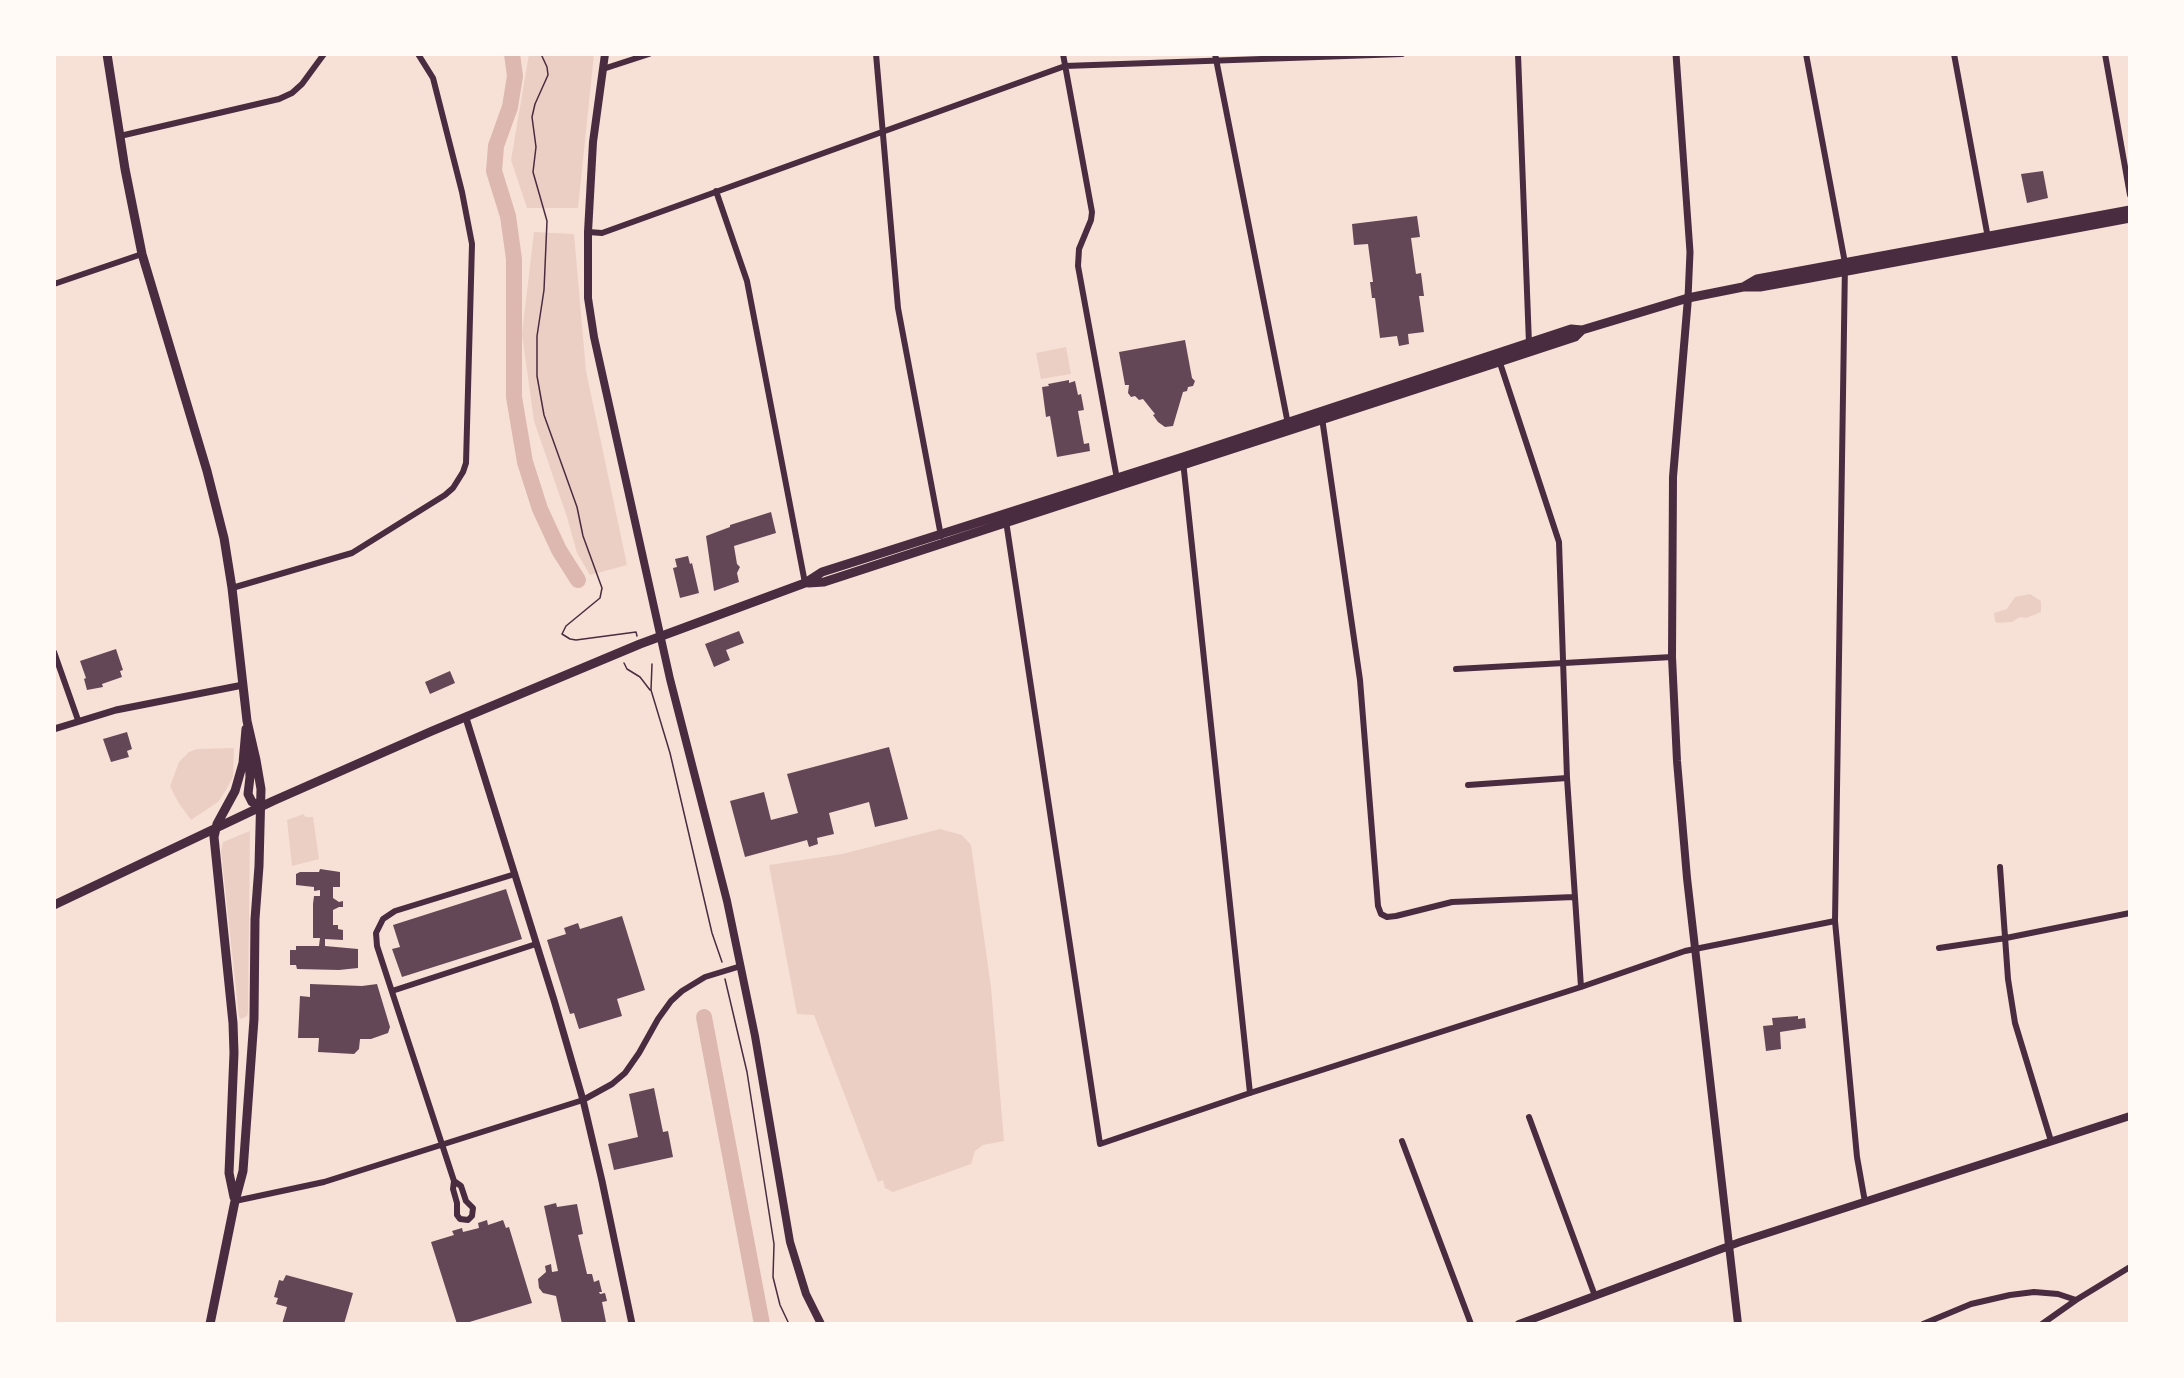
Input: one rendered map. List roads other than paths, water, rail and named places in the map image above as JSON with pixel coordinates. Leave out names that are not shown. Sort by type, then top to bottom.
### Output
[{"type":"main road","points":[[107,54],[142,254],[207,471],[224,538],[247,721],[256,760],[261,806],[255,919],[254,1019],[243,1171],[210,1324]]},
{"type":"main road","points":[[605,54],[593,142],[588,232],[588,298],[594,337],[661,636],[741,966],[790,1242],[806,1294],[821,1324]]},
{"type":"main road","points":[[54,905],[261,806],[432,731],[661,636],[805,583],[822,572],[942,539],[1183,461],[1498,358],[1571,329],[1582,330],[1688,298],[1743,287],[1760,287],[1845,267],[2130,210]]},
{"type":"main road","points":[[1989,240],[2130,218]]},
{"type":"main road","points":[[1688,298],[1673,477],[1672,657],[1679,786],[1738,1324]]},
{"type":"main road","points":[[235,1201],[229,1173],[233,1034],[214,843],[215,828],[235,791],[243,763],[247,721]]},
{"type":"main road","points":[[1519,1324],[1730,1246],[2130,1116]]},
{"type":"street","points":[[120,136],[279,99],[292,93],[302,84],[324,54]]},
{"type":"street","points":[[232,588],[352,553],[445,495],[453,488],[463,472],[466,463],[472,244],[462,192],[433,78],[418,54]]},
{"type":"street","points":[[603,69],[649,54]]},
{"type":"street","points":[[876,54],[898,308],[942,539]]},
{"type":"street","points":[[1063,54],[1092,212],[1091,220],[1078,249],[1078,266],[1118,482]]},
{"type":"street","points":[[588,232],[602,233],[1065,66],[1216,58],[1402,54]]},
{"type":"street","points":[[1518,54],[1530,347]]},
{"type":"street","points":[[1676,54],[1690,252],[1688,298]]},
{"type":"street","points":[[1806,54],[1845,267],[1835,921],[1857,1157],[1865,1202]]},
{"type":"street","points":[[1954,54],[1989,240]]},
{"type":"street","points":[[2104,54],[2130,195]]},
{"type":"street","points":[[1216,58],[1289,426]]},
{"type":"street","points":[[716,191],[747,281],[805,583]]},
{"type":"street","points":[[54,284],[142,254]]},
{"type":"street","points":[[1498,358],[1559,542],[1567,778],[1581,987]]},
{"type":"street","points":[[1322,415],[1360,680],[1378,906],[1381,914],[1387,917],[1396,916],[1452,902],[1574,897]]},
{"type":"street","points":[[1183,461],[1250,1093]]},
{"type":"street","points":[[1005,518],[1100,1144],[1696,948],[1835,921]]},
{"type":"street","points":[[54,652],[78,720]]},
{"type":"street","points":[[1456,669],[1672,657]]},
{"type":"street","points":[[54,729],[78,720],[150,702],[243,685]]},
{"type":"street","points":[[466,718],[583,1100],[632,1324]]},
{"type":"street","points":[[1468,785],[1567,778]]},
{"type":"street","points":[[2000,867],[2008,979],[2015,1023],[2051,1142]]},
{"type":"street","points":[[454,1181],[461,1186],[466,1202],[472,1208],[472,1216],[468,1220],[460,1219],[457,1215],[454,1181],[376,939],[377,927],[383,918],[395,911],[515,874]]},
{"type":"street","points":[[1939,948],[2006,938],[2130,914]]},
{"type":"street","points":[[392,991],[536,944]]},
{"type":"street","points":[[235,1201],[324,1182],[583,1100],[612,1084],[625,1073],[658,1019],[671,1001],[682,991],[705,977],[741,966]]},
{"type":"street","points":[[1528,1117],[1594,1296]]},
{"type":"street","points":[[1402,1141],[1471,1324]]},
{"type":"street","points":[[2042,1324],[2076,1299],[2130,1267]]},
{"type":"street","points":[[1923,1324],[1971,1304],[2010,1295],[2034,1292],[2058,1294],[2076,1299]]},
{"type":"waterway","points":[[512,54],[515,76],[510,107],[496,146],[494,171],[508,216],[514,259],[514,397],[525,462],[540,509],[559,550],[578,580]]},
{"type":"waterway","points":[[704,1017],[762,1324]]}]
